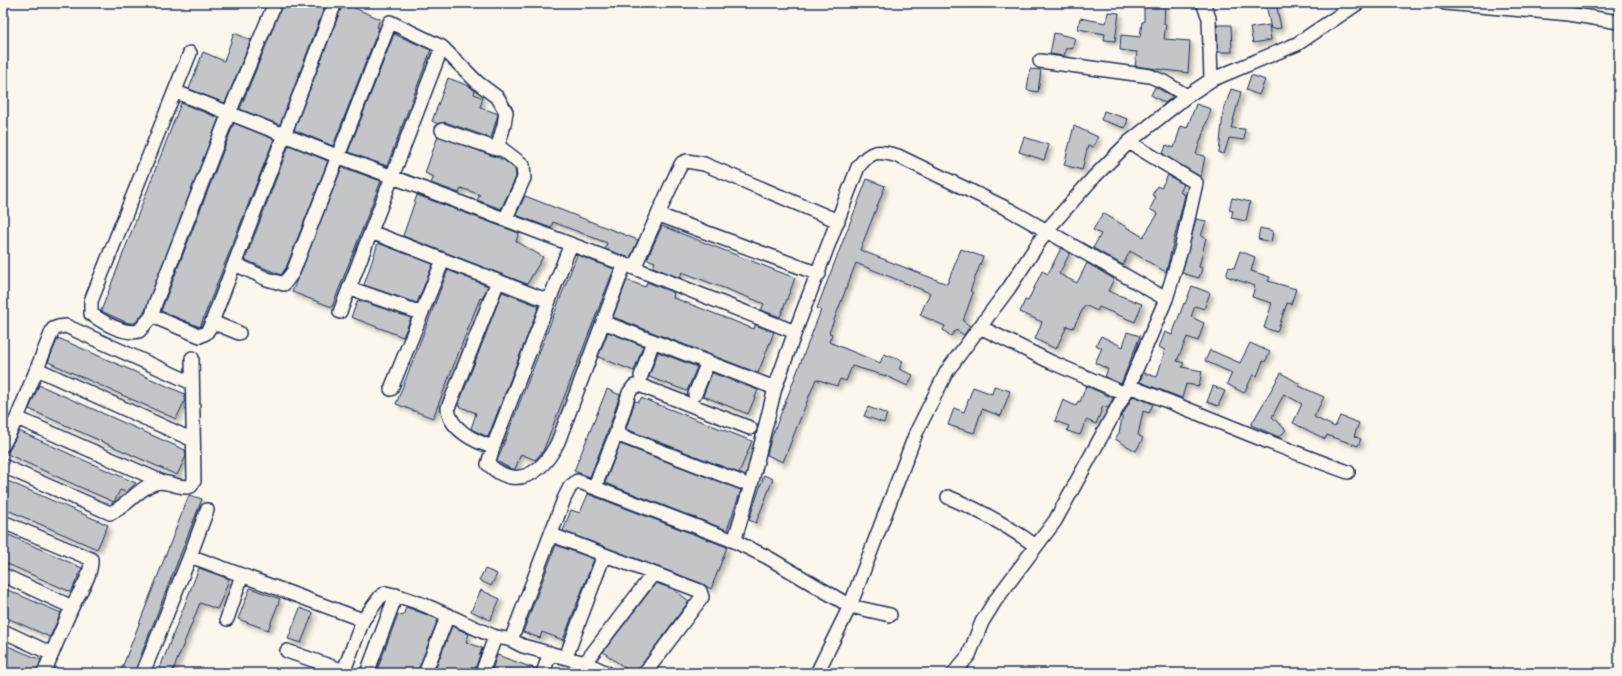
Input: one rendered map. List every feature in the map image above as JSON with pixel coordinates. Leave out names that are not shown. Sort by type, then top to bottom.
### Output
[{"type":"street","points":[[190,54],[90,308],[91,314],[103,322],[130,332],[139,331],[152,316],[155,304],[229,113],[275,3]]},
{"type":"street","points":[[152,316],[200,336],[206,333],[212,322],[235,264],[335,3]]},
{"type":"street","points":[[1203,3],[1209,18],[1211,80]]},
{"type":"street","points":[[817,673],[850,606],[916,434],[947,371],[980,327],[1047,230],[1093,178],[1129,142],[1187,96],[1211,80],[1298,44],[1358,3]]},
{"type":"street","points":[[1445,3],[1499,5],[1619,22]]},
{"type":"street","points":[[235,264],[267,279],[284,284],[287,282],[293,272],[390,22],[442,47],[478,83],[498,98],[506,112],[504,125],[497,148]]},
{"type":"street","points":[[340,312],[442,47]]},
{"type":"street","points":[[1040,60],[1150,76],[1164,82],[1187,96]]},
{"type":"street","points":[[176,92],[795,332]]},
{"type":"street","points":[[442,130],[502,149],[523,165],[524,178],[505,220]]},
{"type":"street","points":[[954,673],[970,655],[988,611],[1055,522],[1127,390],[1166,299],[1184,237],[1196,183],[1129,142]]},
{"type":"street","points":[[736,535],[751,485],[762,433],[775,388],[858,167],[865,158],[879,152],[898,156],[1010,210],[1166,299]]},
{"type":"street","points":[[570,246],[493,447],[488,464],[507,476],[521,476],[544,465],[558,442],[603,322],[629,267],[659,215],[680,165],[685,161],[692,160],[764,188],[838,221]]},
{"type":"street","points":[[659,215],[818,274]]},
{"type":"street","points":[[371,232],[549,300]]},
{"type":"street","points":[[391,388],[443,260]]},
{"type":"street","points":[[493,447],[478,443],[467,436],[453,422],[448,414],[448,408],[498,281]]},
{"type":"street","points":[[349,288],[421,312]]},
{"type":"street","points":[[212,322],[238,333]]},
{"type":"street","points":[[603,322],[775,388]]},
{"type":"street","points":[[3,446],[17,418],[53,329],[58,327],[66,326],[192,383]]},
{"type":"street","points":[[980,327],[1064,367],[1229,424],[1287,450],[1348,472]]},
{"type":"street","points":[[641,376],[654,341]]},
{"type":"street","points":[[17,418],[162,482],[183,487],[191,486],[194,481],[192,358]]},
{"type":"street","points":[[695,394],[708,362]]},
{"type":"street","points":[[37,370],[193,440]]},
{"type":"street","points":[[595,486],[616,434],[629,393],[634,386],[639,385],[750,428]]},
{"type":"street","points":[[616,434],[742,482]]},
{"type":"street","points":[[3,466],[110,513],[152,484],[162,482]]},
{"type":"street","points":[[511,640],[570,487],[578,481],[595,486],[734,541],[760,554],[850,606],[890,615]]},
{"type":"street","points":[[948,498],[973,508],[1007,526],[1036,546]]},
{"type":"street","points":[[143,673],[207,510]]},
{"type":"street","points":[[3,522],[91,558],[91,567],[88,575],[72,607],[44,673]]},
{"type":"street","points":[[552,534],[700,591],[702,597],[645,673]]},
{"type":"street","points":[[566,657],[604,555]]},
{"type":"street","points":[[190,556],[363,620]]},
{"type":"street","points":[[585,663],[653,574]]},
{"type":"street","points":[[3,575],[72,607]]},
{"type":"street","points":[[226,619],[242,575]]},
{"type":"street","points":[[287,651],[344,672],[363,620],[375,607],[380,597],[386,593],[396,595],[495,637],[511,640],[523,646],[585,663],[607,673]]},
{"type":"street","points":[[368,673],[396,595]]},
{"type":"street","points":[[425,673],[448,616]]},
{"type":"street","points":[[3,630],[52,654]]},
{"type":"street","points":[[482,673],[495,637]]},
{"type":"street","points":[[543,673],[550,653]]},
{"type":"building","points":[[283,3],[326,3],[280,125],[240,109]]},
{"type":"building","points":[[343,3],[380,19],[377,27],[379,28],[333,146],[294,130]]},
{"type":"building","points":[[1144,3],[1165,3],[1164,24],[1166,24],[1164,39],[1190,41],[1188,73],[1135,66],[1137,52],[1120,50],[1121,35],[1140,37],[1142,22],[1144,22]]},
{"type":"building","points":[[1276,3],[1281,28],[1271,29],[1266,4]]},
{"type":"building","points":[[1108,12],[1119,13],[1115,41],[1104,40],[1105,34],[1078,29],[1080,18],[1106,23]]},
{"type":"building","points":[[1217,25],[1231,25],[1232,52],[1218,52]]},
{"type":"building","points":[[1269,25],[1271,40],[1253,43],[1250,28]]},
{"type":"building","points":[[234,33],[251,40],[225,103],[189,89],[203,52],[224,61]]},
{"type":"building","points":[[1054,33],[1075,38],[1072,49],[1066,48],[1064,56],[1050,54]]},
{"type":"building","points":[[394,34],[431,50],[387,166],[348,152]]},
{"type":"building","points":[[1030,69],[1041,70],[1038,92],[1027,90]]},
{"type":"building","points":[[1251,75],[1265,80],[1259,95],[1246,90]]},
{"type":"building","points":[[448,78],[469,86],[475,91],[474,94],[483,98],[480,107],[498,114],[491,138],[445,122],[438,124],[432,121]]},
{"type":"building","points":[[1155,87],[1172,96],[1165,103],[1151,95]]},
{"type":"building","points":[[1231,89],[1241,92],[1231,128],[1245,129],[1244,140],[1229,138],[1224,154],[1219,153],[1223,113]]},
{"type":"building","points":[[181,103],[219,118],[145,311],[135,323],[128,323],[101,311]]},
{"type":"building","points":[[1196,104],[1211,109],[1196,154],[1205,156],[1201,177],[1163,154],[1166,145],[1174,148],[1181,126],[1187,128]]},
{"type":"building","points":[[1104,111],[1128,119],[1125,128],[1101,120]]},
{"type":"building","points":[[234,123],[274,139],[200,327],[161,311]]},
{"type":"building","points":[[1074,126],[1098,137],[1093,147],[1088,145],[1082,170],[1064,165]]},
{"type":"building","points":[[438,136],[504,160],[515,169],[516,177],[501,209],[477,200],[480,195],[470,191],[461,188],[459,193],[431,183],[434,177],[425,173]]},
{"type":"building","points":[[1024,137],[1049,145],[1044,160],[1019,152]]},
{"type":"building","points":[[289,145],[328,161],[286,268],[281,275],[245,260]]},
{"type":"building","points":[[342,167],[381,181],[332,307],[292,292]]},
{"type":"building","points":[[1168,175],[1184,185],[1180,192],[1185,195],[1166,272],[1130,251],[1123,265],[1093,248],[1101,234],[1093,230],[1103,213],[1143,237],[1158,214],[1150,209],[1156,197],[1152,195],[1157,186],[1161,188]]},
{"type":"building","points":[[867,179],[885,186],[860,250],[947,284],[961,249],[983,257],[970,291],[973,293],[963,321],[970,326],[964,335],[956,330],[951,336],[943,330],[945,326],[920,315],[930,293],[856,263],[829,333],[832,334],[829,342],[880,363],[884,354],[903,361],[899,369],[913,375],[908,386],[886,376],[852,366],[846,381],[840,379],[837,386],[816,379],[783,462],[767,455],[771,439],[821,310],[817,308]]},
{"type":"building","points":[[417,195],[519,233],[516,241],[543,257],[527,284],[403,236]]},
{"type":"building","points":[[525,196],[638,240],[630,258],[605,249],[607,243],[553,222],[551,228],[516,215]]},
{"type":"building","points":[[1232,198],[1250,202],[1246,221],[1231,218],[1233,211],[1229,210]]},
{"type":"building","points":[[1196,219],[1206,221],[1201,236],[1206,238],[1199,267],[1202,268],[1199,278],[1182,273]]},
{"type":"building","points":[[662,226],[795,278],[780,317],[761,310],[764,304],[755,300],[682,272],[680,278],[653,267],[655,262],[647,259]]},
{"type":"building","points":[[1260,228],[1273,231],[1271,242],[1258,239]]},
{"type":"building","points":[[378,243],[433,264],[417,303],[364,285]]},
{"type":"building","points":[[1061,248],[1070,253],[1059,274],[1077,283],[1087,263],[1114,279],[1108,291],[1142,304],[1135,322],[1099,307],[1097,311],[1085,305],[1073,328],[1067,326],[1056,349],[1035,339],[1042,322],[1020,312],[1025,300],[1028,301],[1042,271],[1048,274]]},
{"type":"building","points":[[1240,251],[1255,257],[1251,271],[1270,277],[1268,281],[1296,289],[1291,304],[1287,303],[1277,332],[1264,328],[1272,303],[1252,297],[1255,286],[1226,276],[1229,267],[1234,268]]},
{"type":"building","points":[[577,255],[614,269],[543,451],[535,460],[521,454],[515,469],[511,469],[497,461]]},
{"type":"building","points":[[448,270],[488,286],[482,299],[480,298],[433,418],[396,404]]},
{"type":"building","points":[[627,280],[645,287],[647,282],[674,293],[673,298],[754,329],[755,325],[774,332],[758,373],[613,317]]},
{"type":"building","points":[[1192,286],[1210,293],[1204,309],[1195,306],[1191,317],[1204,323],[1198,341],[1187,337],[1177,361],[1184,363],[1182,367],[1202,371],[1199,386],[1186,384],[1182,398],[1140,382],[1143,373],[1157,377],[1165,350],[1159,347],[1165,332],[1172,335]]},
{"type":"building","points":[[502,292],[539,306],[488,437],[471,429],[476,413],[458,406]]},
{"type":"building","points":[[358,300],[411,318],[403,337],[351,317]]},
{"type":"building","points":[[608,332],[643,346],[634,371],[598,357]]},
{"type":"building","points":[[1127,332],[1140,336],[1121,384],[1105,377],[1108,369],[1095,363],[1102,348],[1096,345],[1101,336],[1123,347]]},
{"type":"building","points":[[58,338],[185,394],[185,400],[176,419],[48,362]]},
{"type":"building","points":[[1250,343],[1270,352],[1265,362],[1263,361],[1257,376],[1253,375],[1244,393],[1227,384],[1232,373],[1205,361],[1210,350],[1240,363]]},
{"type":"building","points":[[658,352],[697,367],[687,391],[649,377]]},
{"type":"building","points":[[712,373],[758,390],[748,414],[703,396]]},
{"type":"building","points":[[1281,373],[1300,384],[1299,386],[1324,397],[1314,417],[1335,427],[1340,416],[1359,423],[1354,436],[1361,439],[1358,446],[1327,435],[1325,439],[1293,423],[1302,404],[1284,394],[1272,417],[1286,430],[1279,437],[1251,425]]},
{"type":"building","points":[[39,385],[185,450],[186,456],[177,475],[29,409]]},
{"type":"building","points":[[994,386],[1010,391],[1001,416],[982,409],[974,433],[948,425],[954,408],[964,412],[973,387],[992,394]]},
{"type":"building","points":[[1086,386],[1113,398],[1108,408],[1103,406],[1096,424],[1086,420],[1080,435],[1067,431],[1069,426],[1055,421],[1063,400],[1076,406],[1078,401],[1080,402]]},
{"type":"building","points":[[1213,386],[1225,391],[1218,406],[1207,402]]},
{"type":"building","points":[[607,389],[620,395],[590,477],[574,471]]},
{"type":"building","points":[[1133,396],[1153,404],[1149,413],[1143,411],[1138,435],[1143,438],[1136,451],[1115,439],[1119,433],[1123,414]]},
{"type":"building","points":[[641,398],[752,441],[739,473],[626,429],[635,401],[639,402]]},
{"type":"building","points":[[868,407],[887,414],[884,423],[864,416]]},
{"type":"building","points":[[19,431],[136,483],[126,492],[120,490],[114,502],[82,488],[7,454]]},
{"type":"building","points":[[620,444],[741,490],[727,530],[605,483]]},
{"type":"building","points":[[764,475],[773,479],[756,523],[749,520]]},
{"type":"building","points":[[3,479],[108,525],[97,549],[3,508]]},
{"type":"building","points":[[588,494],[727,547],[711,589],[703,584],[563,531],[571,510],[580,513]]},
{"type":"building","points":[[189,495],[202,499],[134,673],[120,673]]},
{"type":"building","points":[[9,535],[82,568],[71,592],[3,562],[3,548]]},
{"type":"building","points":[[556,545],[594,559],[563,640],[542,632],[540,638],[523,632]]},
{"type":"building","points":[[199,568],[229,579],[223,596],[217,609],[200,603],[172,673],[158,673]]},
{"type":"building","points":[[485,569],[497,574],[491,586],[479,580]]},
{"type":"building","points":[[656,583],[673,589],[689,601],[639,668],[637,673],[632,673],[603,652]]},
{"type":"building","points":[[3,588],[61,613],[50,637],[3,616]]},
{"type":"building","points":[[250,588],[280,599],[268,630],[238,619]]},
{"type":"building","points":[[481,590],[500,599],[490,620],[471,611]]},
{"type":"building","points":[[406,607],[438,619],[417,673],[376,673],[398,614],[403,616]]},
{"type":"building","points":[[300,608],[313,613],[301,643],[288,639]]},
{"type":"building","points":[[452,626],[469,634],[466,642],[482,648],[474,673],[434,673]]},
{"type":"building","points":[[3,644],[41,660],[36,673],[3,673]]},
{"type":"building","points":[[497,655],[536,669],[535,673],[491,673]]}]
